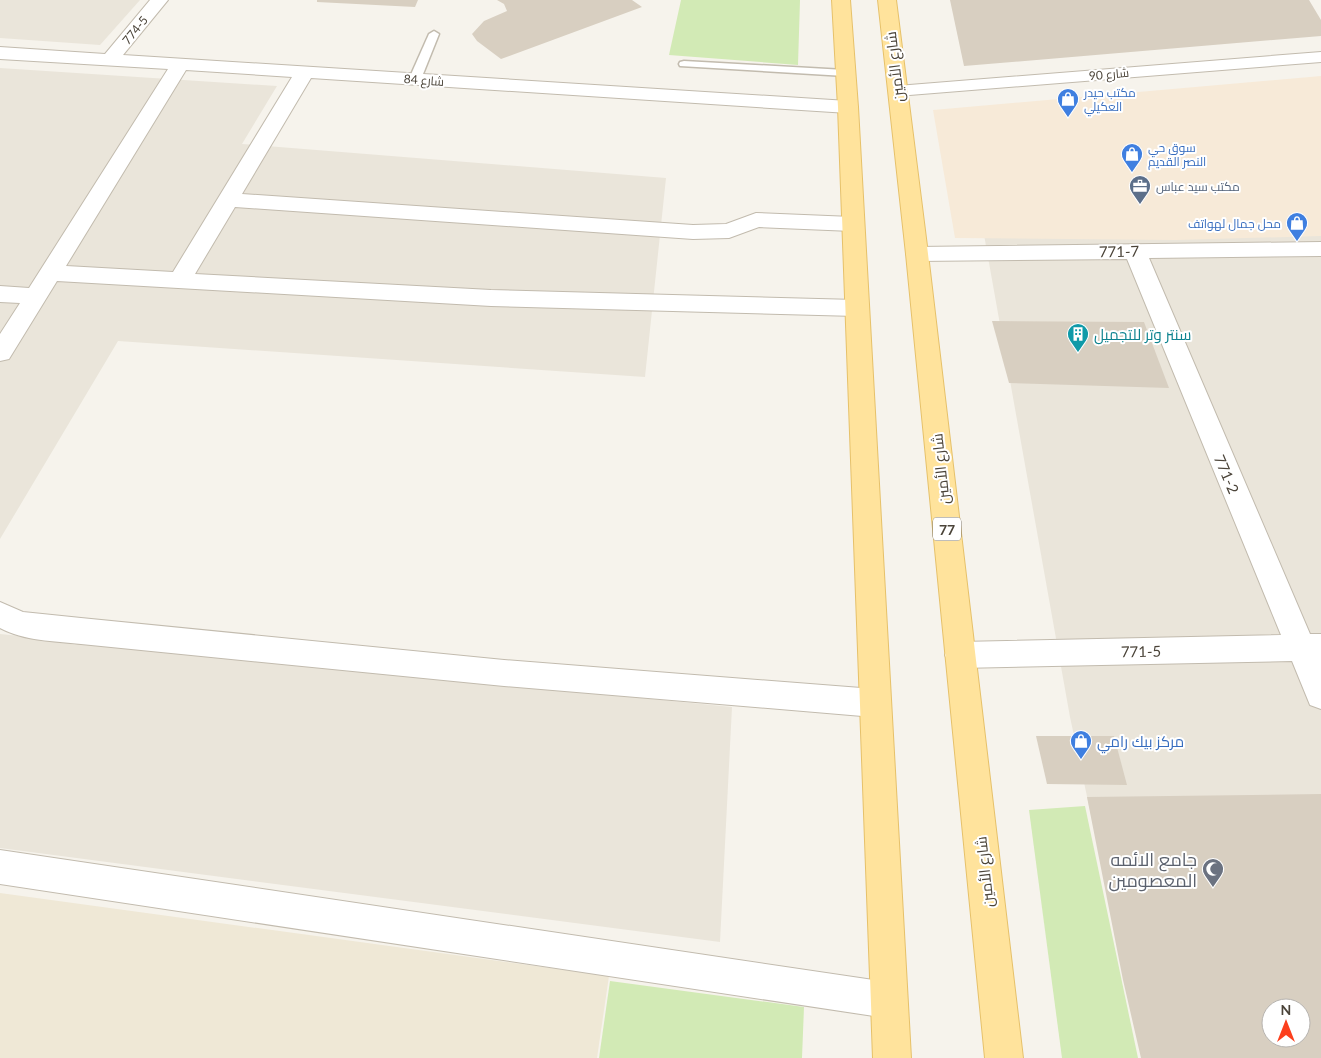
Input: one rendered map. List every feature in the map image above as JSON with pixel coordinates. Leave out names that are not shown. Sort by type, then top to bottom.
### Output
[{"type":"main road","points":[[841,0],[844,73],[848,107],[874,703],[892,1058]]},
{"type":"main road","name":"شارع الأمين","points":[[886,0],[917,254],[1004,1058]]},
{"type":"street","name":"774-5","points":[[110,60],[159,0]]},
{"type":"street","name":"شارع 84","points":[[0,53],[848,107]]},
{"type":"street","name":"شارع 90","points":[[897,91],[1321,57]]},
{"type":"street","points":[[0,353],[182,64]]},
{"type":"street","points":[[180,280],[304,72]]},
{"type":"street","points":[[228,200],[693,232],[729,231],[756,220],[852,224]]},
{"type":"street","name":"771-7","points":[[917,254],[1135,251],[1319,252]]},
{"type":"street","name":"771-2","points":[[1135,251],[1310,647],[1321,695]]},
{"type":"street","points":[[51,272],[491,298],[856,308]]},
{"type":"street","points":[[0,294],[37,296]]},
{"type":"street","points":[[0,614],[18,624],[72,630],[495,672],[874,703]]},
{"type":"street","name":"771-5","points":[[960,654],[1310,647]]},
{"type":"street","points":[[0,867],[888,1000]]},
{"type":"lane","points":[[415,79],[434,34]]},
{"type":"lane","points":[[684,64],[844,73]]},
{"type":"shaded area","points":[[0,0],[140,0],[100,45],[0,38]]},
{"type":"shaded area","points":[[0,68],[277,86],[242,144],[666,178],[645,377],[118,341],[0,539]]},
{"type":"shaded area","name":"سوق حي النصر القديم","points":[[1321,76],[1321,236],[1176,240],[955,238],[933,110]]},
{"type":"shaded area","points":[[1321,84],[1321,1058],[1143,1058],[1070,717],[963,117]]},
{"type":"shaded area","points":[[0,634],[732,707],[720,942],[0,848]]},
{"type":"shaded area","points":[[0,893],[609,976],[597,1058],[0,1058]]},
{"type":"green space","points":[[681,0],[800,0],[798,65],[669,55]]},
{"type":"green space","points":[[1085,806],[1138,1058],[1062,1058],[1029,810]]},
{"type":"green space","points":[[610,981],[804,1007],[802,1058],[599,1058]]},
{"type":"building","points":[[317,0],[418,0],[415,7],[317,2]]},
{"type":"building","points":[[497,0],[632,0],[642,7],[501,59],[477,41],[472,34],[484,21],[507,11],[504,4]]},
{"type":"building","points":[[950,0],[1309,0],[1321,20],[1321,36],[964,66]]},
{"type":"building","name":"سنتر وتر للتجميل","points":[[992,321],[1144,322],[1169,388],[1009,383]]},
{"type":"building","name":"مركز بيك رامي","points":[[1036,736],[1114,736],[1127,785],[1047,784]]},
{"type":"building","name":"جامع الائمه المعصومين","points":[[1321,794],[1321,1058],[1141,1058],[1123,980],[1087,797]]},
{"type":"place","name":"مكتب حيدر العكيلي","points":[[1068,118]]},
{"type":"place","name":"سوق حي النصر القديم","points":[[1132,173]]},
{"type":"place","name":"مكتب سيد عباس","points":[[1140,205]]},
{"type":"place","name":"محل جمال لهواتف","points":[[1297,242]]},
{"type":"place","name":"سنتر وتر للتجميل","points":[[1078,353]]},
{"type":"place","name":"مركز بيك رامي","points":[[1081,760]]},
{"type":"place","name":"جامع الائمه المعصومين","points":[[1213,888]]}]
